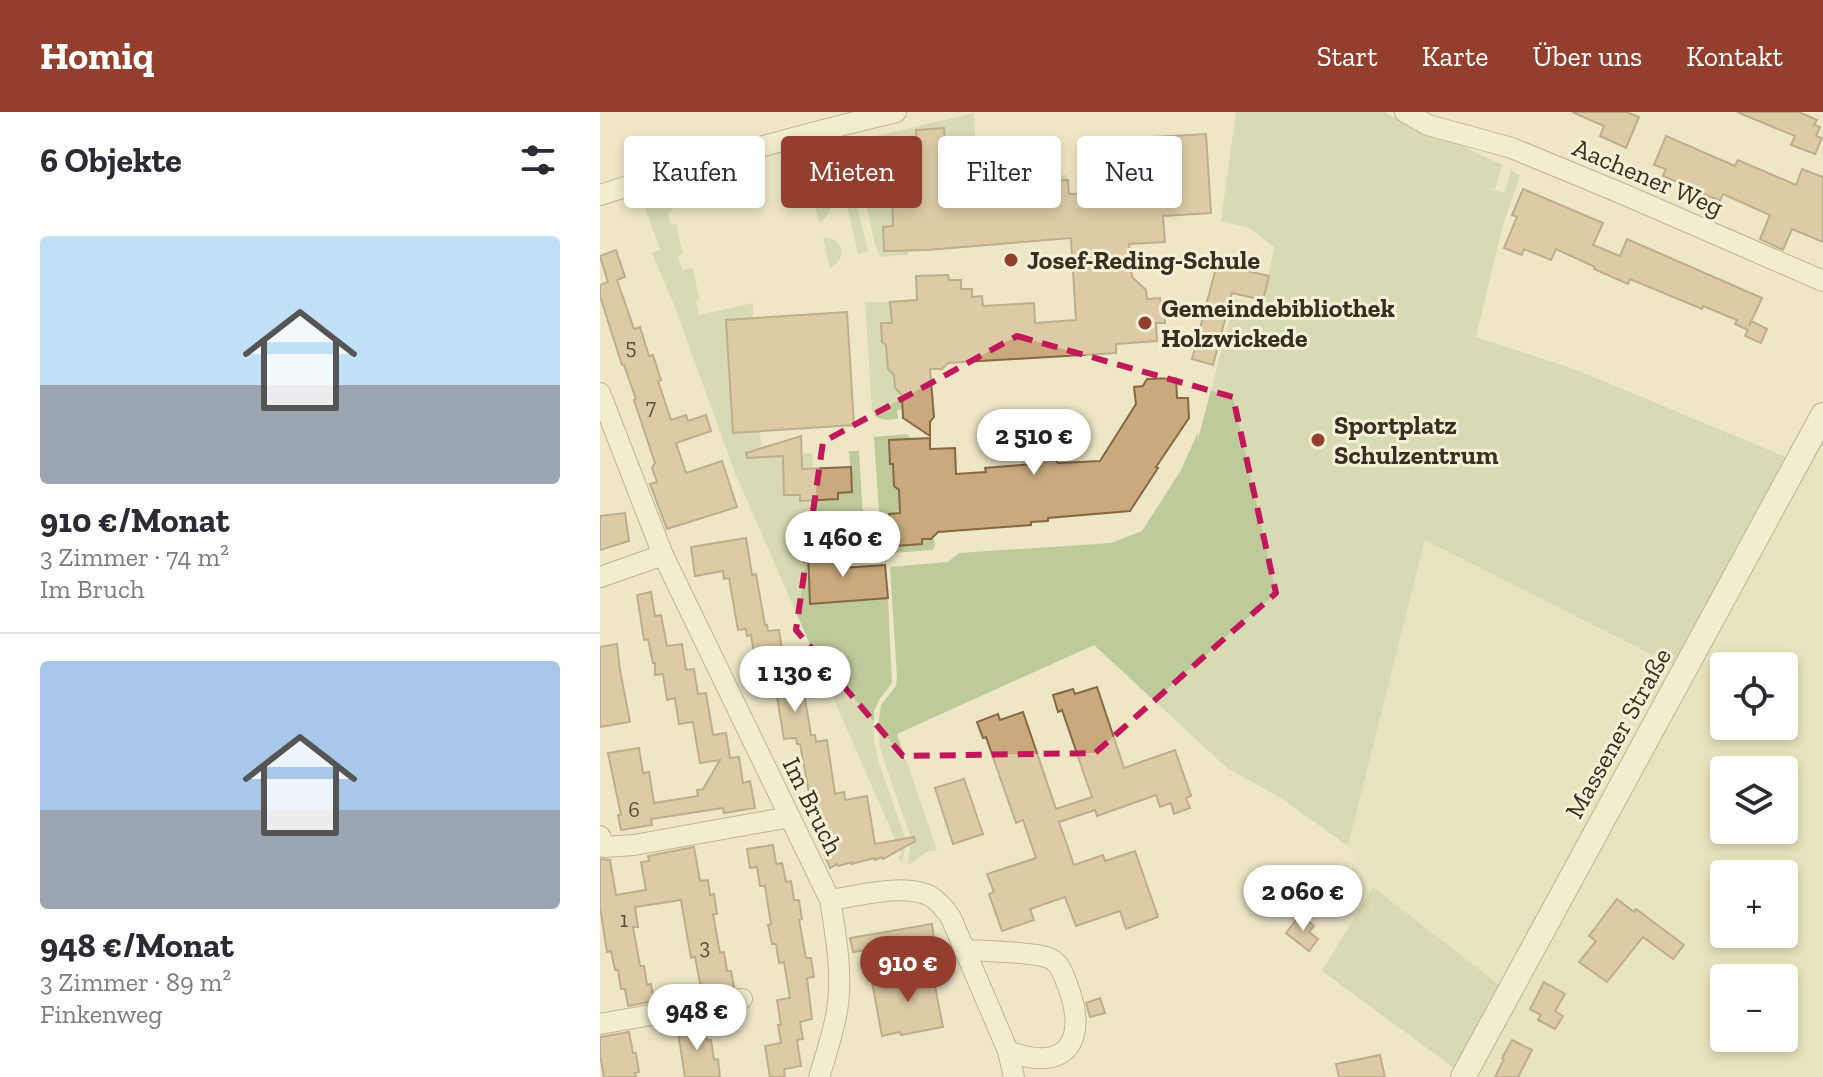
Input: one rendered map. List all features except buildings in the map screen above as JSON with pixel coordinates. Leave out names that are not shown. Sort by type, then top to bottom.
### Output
[{"type":"street","name":"Aachener Weg","points":[[1405,112],[1428,125],[1512,148],[1823,281]]},
{"type":"street","points":[[600,195],[700,162],[883,113]]},
{"type":"street","name":"Im Bruch","points":[[600,394],[663,555],[830,900],[837,943],[839,985],[829,1048],[819,1077]]},
{"type":"street","name":"Massener Straße","points":[[1463,1077],[1823,415]]},
{"type":"street","points":[[600,577],[663,555]]},
{"type":"street","points":[[600,836],[604,847],[634,845],[790,817]]},
{"type":"street","points":[[830,900],[900,890],[918,891],[943,906],[1008,1051],[1014,1077]]},
{"type":"street","points":[[964,950],[1028,954],[1051,959],[1062,971],[1073,999],[1077,1023],[1065,1051],[1054,1057],[1039,1059],[1008,1051]]},
{"type":"street","points":[[600,1024],[742,999]]},
{"type":"highlighted area","points":[[1017,336],[1233,397],[1276,593],[1095,753],[903,756],[796,630],[823,442]]},
{"type":"green space","points":[[1236,112],[1385,112],[1502,165],[1495,189],[1481,187],[1505,193],[1511,170],[1520,176],[1503,225],[1476,337],[1574,369],[1793,460],[1684,671],[1425,540],[1348,846],[1281,798],[1227,768],[1094,645],[897,734],[937,850],[926,852],[908,865],[911,839],[880,748],[878,728],[881,705],[896,686],[897,678],[890,567],[948,562],[959,553],[1111,543],[1142,531],[1181,470],[1198,432],[1197,443],[1235,299],[1262,306],[1274,247],[1249,228],[1221,221]]},
{"type":"green space","points":[[974,113],[975,136],[938,136],[938,187],[922,188],[922,136],[877,136]]},
{"type":"green space","points":[[645,208],[674,208],[668,213],[671,225],[676,224],[683,254],[678,256],[682,270],[693,268],[699,315],[753,303],[753,318],[726,320],[733,432],[760,431],[762,457],[812,453],[813,468],[783,470],[784,495],[800,495],[800,501],[838,499],[838,493],[852,492],[849,451],[859,451],[865,551],[842,568],[840,546],[808,548],[810,603],[888,598],[892,683],[874,711],[874,743],[906,841],[902,863],[898,857],[902,855],[735,473],[652,253],[660,249]]},
{"type":"green space","points":[[816,208],[830,208],[829,214],[819,223]]},
{"type":"green space","points":[[848,208],[858,208],[868,251],[858,254]]},
{"type":"green space","points":[[867,208],[902,208],[911,225],[883,227],[884,250],[908,249],[908,255],[881,257],[875,245]]},
{"type":"green space","points":[[823,237],[835,240],[841,252],[838,262],[830,268]]},
{"type":"green space","points":[[865,302],[890,302],[892,323],[881,324],[882,341],[886,345],[888,369],[894,371],[895,388],[902,392],[903,409],[897,410],[898,419],[879,418],[872,410]]},
{"type":"green space","points":[[1823,415],[1823,1077],[1463,1077],[1508,993],[1373,887],[1348,846],[1425,540],[1684,671]]},
{"type":"green space","points":[[907,434],[912,439],[889,441],[890,464],[893,464],[894,486],[899,490],[900,509],[890,514],[891,542],[895,546],[922,544],[922,539],[934,539],[935,546],[932,550],[892,553],[884,549],[881,541],[874,437]]},
{"type":"green space","points":[[1373,887],[1503,988],[1458,1071],[1322,971]]},
{"type":"place","name":"Josef-Reding-Schule","points":[[1011,260]]},
{"type":"place","name":"Gemeindebibliothek Holzwickede","points":[[1145,323]]},
{"type":"place","name":"Sportplatz Schulzentrum","points":[[1318,440]]}]
